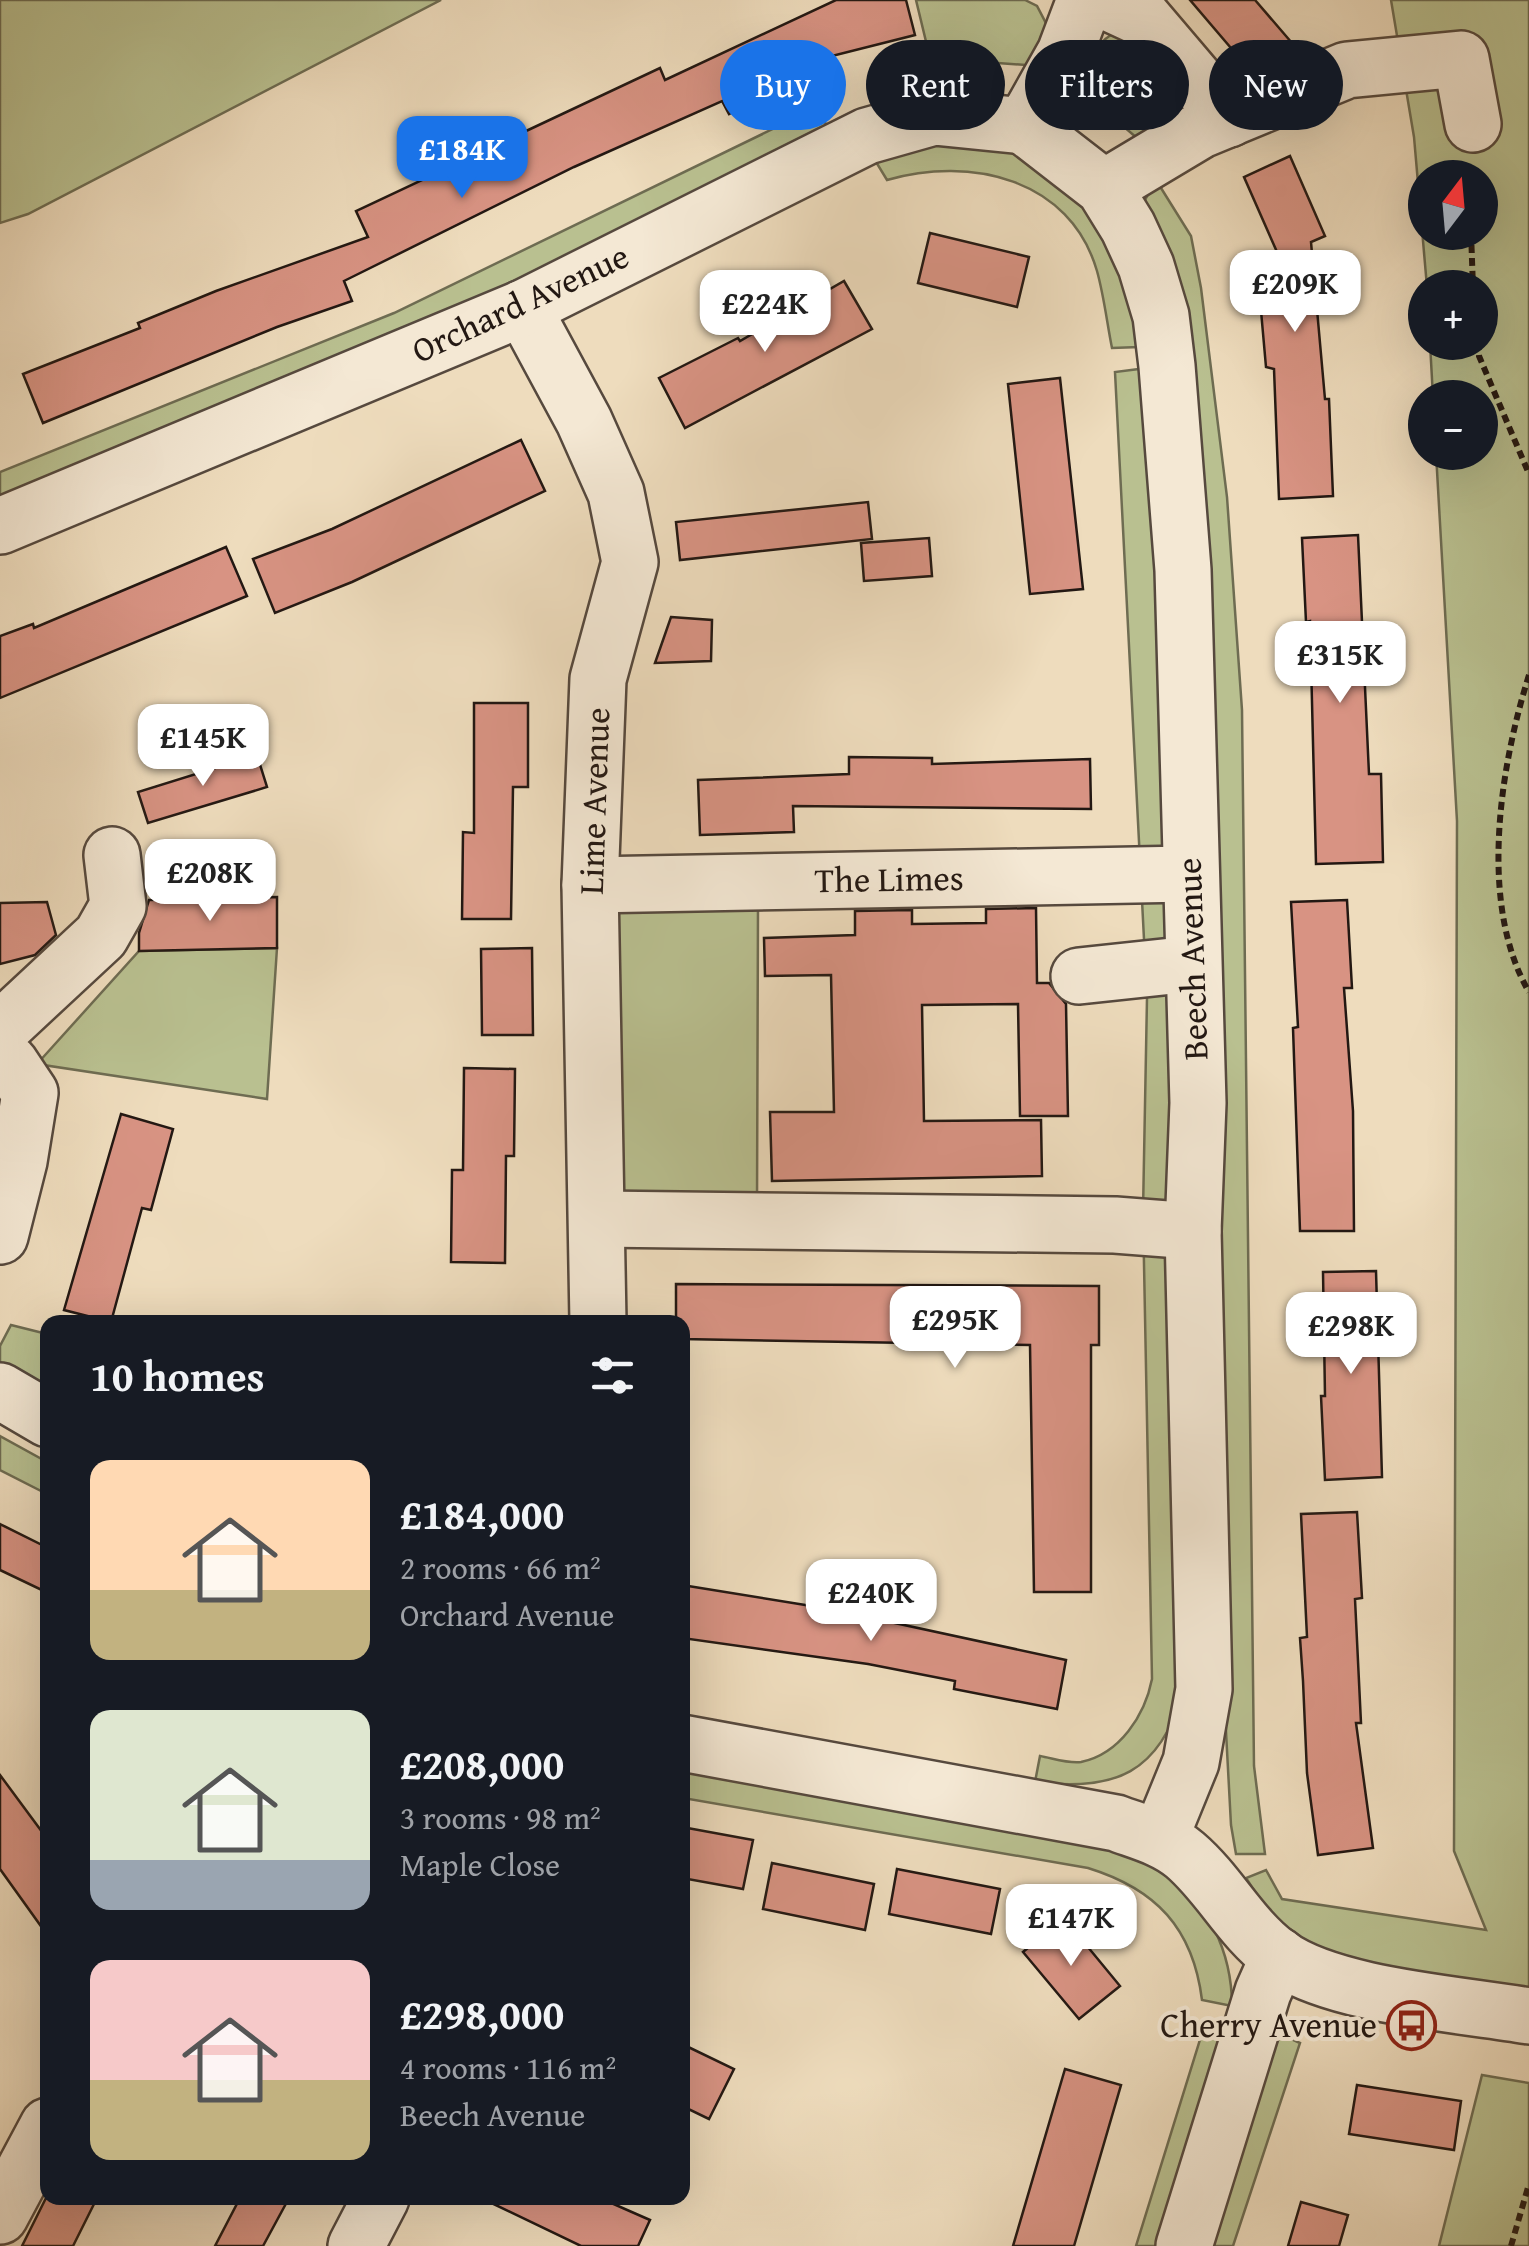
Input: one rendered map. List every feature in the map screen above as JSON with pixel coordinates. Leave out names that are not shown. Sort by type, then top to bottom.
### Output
[{"type":"street","points":[[1024,126],[1064,53],[1085,0]]},
{"type":"street","points":[[1103,0],[1144,19],[1209,95]]},
{"type":"street","points":[[1343,72],[1461,59],[1473,124]]},
{"type":"street","name":"Orchard Avenue","points":[[0,526],[523,308],[867,136],[934,116],[1024,126]]},
{"type":"street","name":"Beech Avenue","points":[[1024,126],[1104,188],[1146,266],[1163,333],[1184,570],[1188,874],[1198,1103],[1193,1230],[1204,1690],[1191,1762],[1160,1838]]},
{"type":"street","points":[[1104,188],[1209,127]]},
{"type":"street","name":"Lime Avenue","points":[[523,308],[584,420],[616,493],[630,562],[598,679],[590,885],[598,1315]]},
{"type":"street","points":[[0,1030],[101,936],[118,906],[112,855]]},
{"type":"street","name":"The Limes","points":[[590,885],[1188,874]]},
{"type":"street","points":[[1079,976],[1192,964]]},
{"type":"street","points":[[0,1056],[10,1063],[30,1093],[19,1161],[0,1236]]},
{"type":"street","points":[[598,1220],[1115,1224],[1193,1230]]},
{"type":"street","points":[[0,1391],[40,1414]]},
{"type":"street","points":[[690,1744],[1070,1813],[1160,1838],[1184,1854],[1247,1928],[1279,1956],[1310,1973],[1351,1986],[1529,2016]]},
{"type":"street","points":[[1184,2246],[1263,1992],[1279,1956]]},
{"type":"street","points":[[0,2216],[40,2141]]},
{"type":"street","points":[[356,2246],[377,2205]]},
{"type":"path","points":[[1481,360],[1529,474]]},
{"type":"path","points":[[1529,675],[1500,799],[1502,911],[1516,970],[1529,992]]},
{"type":"path","points":[[1511,2246],[1529,2184]]},
{"type":"green space","points":[[0,0],[441,0],[28,214],[0,223]]},
{"type":"green space","points":[[916,0],[1025,0],[1037,6],[1050,31],[1047,40],[1025,40],[1025,65],[1005,63],[1005,40],[926,40]]},
{"type":"green space","points":[[1391,0],[1529,0],[1529,1995],[1377,1971],[1321,1954],[1286,1929],[1246,1878],[1266,1870],[1282,1899],[1486,1930],[1454,1851],[1457,821],[1437,470],[1498,470],[1498,380],[1432,380],[1431,360],[1498,360],[1498,270],[1426,270],[1424,250],[1498,250],[1498,160],[1416,160]]},
{"type":"green space","points":[[1127,29],[1137,40],[1104,40]]},
{"type":"green space","points":[[1189,94],[1200,106],[1189,112]]},
{"type":"green space","points":[[771,130],[827,130],[471,306],[0,503],[0,472],[394,313]]},
{"type":"green space","points":[[1128,130],[1155,130],[1138,139]]},
{"type":"green space","points":[[932,140],[996,146],[1030,157],[1092,209],[1130,279],[1139,347],[1112,348],[1097,271],[1084,239],[1064,214],[1041,195],[983,174],[919,173],[887,180],[873,157]]},
{"type":"green space","points":[[1156,180],[1191,236],[1201,288],[1227,497],[1242,710],[1254,1766],[1265,1854],[1236,1854],[1231,1825],[1145,216],[1145,200]]},
{"type":"green space","points":[[1147,368],[1159,555],[1183,1692],[1173,1720],[1147,1759],[1111,1779],[1063,1784],[1035,1782],[1040,1756],[1081,1762],[1108,1751],[1137,1719],[1152,1679],[1143,1212],[1147,998],[1115,372]]},
{"type":"green space","points":[[758,905],[757,1206],[616,1203],[605,906]]},
{"type":"green space","points":[[277,948],[267,1099],[37,1064],[139,951]]},
{"type":"green space","points":[[11,1325],[40,1332],[40,1403],[0,1367],[0,1346]]},
{"type":"green space","points":[[0,1436],[40,1458],[40,1490],[0,1470]]},
{"type":"green space","points":[[690,1764],[1071,1835],[1142,1858],[1179,1882],[1205,1912],[1228,1967],[1232,2006],[1202,2000],[1190,1952],[1180,1932],[1152,1900],[1133,1887],[1088,1868],[690,1799]]},
{"type":"green space","points":[[1203,2030],[1228,2034],[1165,2246],[1136,2246]]},
{"type":"green space","points":[[1276,2032],[1300,2043],[1233,2246],[1206,2246]]},
{"type":"green space","points":[[1482,2075],[1529,2083],[1529,2246],[1439,2246]]},
{"type":"building","points":[[836,0],[906,0],[915,35],[866,40],[866,47],[846,52],[846,40],[750,40]]},
{"type":"building","points":[[1190,0],[1255,0],[1289,40],[1224,40]]},
{"type":"building","points":[[720,54],[720,102],[574,167],[344,281],[352,301],[277,327],[43,423],[23,374],[140,328],[138,323],[216,291],[368,237],[356,211],[660,68],[665,80]]},
{"type":"building","points":[[1290,156],[1325,236],[1311,242],[1325,399],[1329,399],[1333,496],[1279,499],[1274,369],[1266,367],[1259,288],[1292,286],[1244,177]]},
{"type":"building","points":[[930,233],[1029,257],[1017,307],[918,283]]},
{"type":"building","points":[[844,281],[872,329],[685,428],[659,378],[738,338],[740,341]]},
{"type":"building","points":[[1060,378],[1083,589],[1030,594],[1008,384]]},
{"type":"building","points":[[521,440],[545,491],[352,582],[275,613],[253,559],[332,529]]},
{"type":"building","points":[[868,502],[872,539],[680,560],[676,522]]},
{"type":"building","points":[[1358,535],[1369,774],[1381,774],[1383,862],[1316,864],[1310,621],[1306,622],[1302,538]]},
{"type":"building","points":[[929,538],[932,576],[864,581],[861,543]]},
{"type":"building","points":[[226,547],[247,596],[0,698],[0,636],[33,624],[34,628]]},
{"type":"building","points":[[671,617],[712,620],[711,661],[655,663]]},
{"type":"building","points":[[474,703],[528,703],[528,787],[513,787],[511,919],[462,919],[463,832],[474,833]]},
{"type":"building","points":[[257,755],[267,787],[148,823],[138,792]]},
{"type":"building","points":[[849,757],[932,758],[932,764],[1090,759],[1091,809],[793,806],[794,832],[700,835],[698,780],[849,774]]},
{"type":"building","points":[[277,897],[277,948],[139,951],[139,933],[149,900]]},
{"type":"building","points":[[1347,900],[1352,988],[1344,988],[1353,1111],[1354,1231],[1300,1231],[1293,1028],[1298,1027],[1291,902]]},
{"type":"building","points":[[47,902],[56,935],[35,955],[0,964],[0,903]]},
{"type":"building","points":[[1036,908],[1037,983],[1049,983],[1066,1004],[1068,1116],[1020,1116],[1018,1004],[922,1005],[924,1121],[1041,1120],[1042,1176],[772,1181],[770,1112],[834,1112],[831,975],[765,976],[764,938],[855,935],[855,911],[912,910],[912,924],[986,923],[986,909]]},
{"type":"building","points":[[532,948],[533,1035],[482,1035],[481,949]]},
{"type":"building","points":[[464,1068],[515,1069],[514,1156],[506,1156],[505,1263],[451,1262],[452,1170],[463,1170]]},
{"type":"building","points":[[121,1114],[173,1129],[151,1210],[142,1208],[113,1315],[64,1310]]},
{"type":"building","points":[[1376,1271],[1382,1477],[1325,1480],[1321,1396],[1325,1396],[1323,1272]]},
{"type":"building","points":[[676,1284],[1099,1286],[1099,1345],[1091,1345],[1091,1592],[1034,1592],[1030,1345],[690,1339],[690,1315],[676,1315]]},
{"type":"building","points":[[1357,1512],[1362,1598],[1355,1599],[1361,1723],[1356,1723],[1373,1848],[1318,1855],[1307,1773],[1300,1638],[1307,1637],[1301,1514]]},
{"type":"building","points":[[0,1524],[40,1544],[40,1589],[0,1570]]},
{"type":"building","points":[[690,1586],[830,1609],[1066,1660],[1057,1709],[954,1689],[955,1681],[868,1664],[690,1639]]},
{"type":"building","points":[[0,1775],[40,1829],[40,1925],[0,1869]]},
{"type":"building","points":[[690,1828],[753,1840],[743,1889],[690,1879]]},
{"type":"building","points":[[772,1863],[874,1884],[865,1930],[763,1909]]},
{"type":"building","points":[[897,1869],[1000,1889],[991,1934],[889,1914]]},
{"type":"building","points":[[1064,1918],[1120,1986],[1079,2019],[1023,1952]]},
{"type":"building","points":[[690,2048],[734,2069],[709,2119],[690,2110]]},
{"type":"building","points":[[1065,2069],[1121,2085],[1074,2246],[1013,2246]]},
{"type":"building","points":[[1357,2085],[1461,2101],[1454,2150],[1349,2134]]},
{"type":"building","points":[[1301,2202],[1348,2215],[1339,2246],[1288,2246]]},
{"type":"building","points":[[42,2205],[94,2205],[73,2246],[22,2246]]},
{"type":"building","points":[[236,2205],[285,2205],[263,2246],[215,2246]]},
{"type":"building","points":[[496,2205],[616,2205],[650,2220],[638,2246],[581,2246]]},
{"type":"place","name":"Cherry Avenue","points":[[1412,2025]]}]
